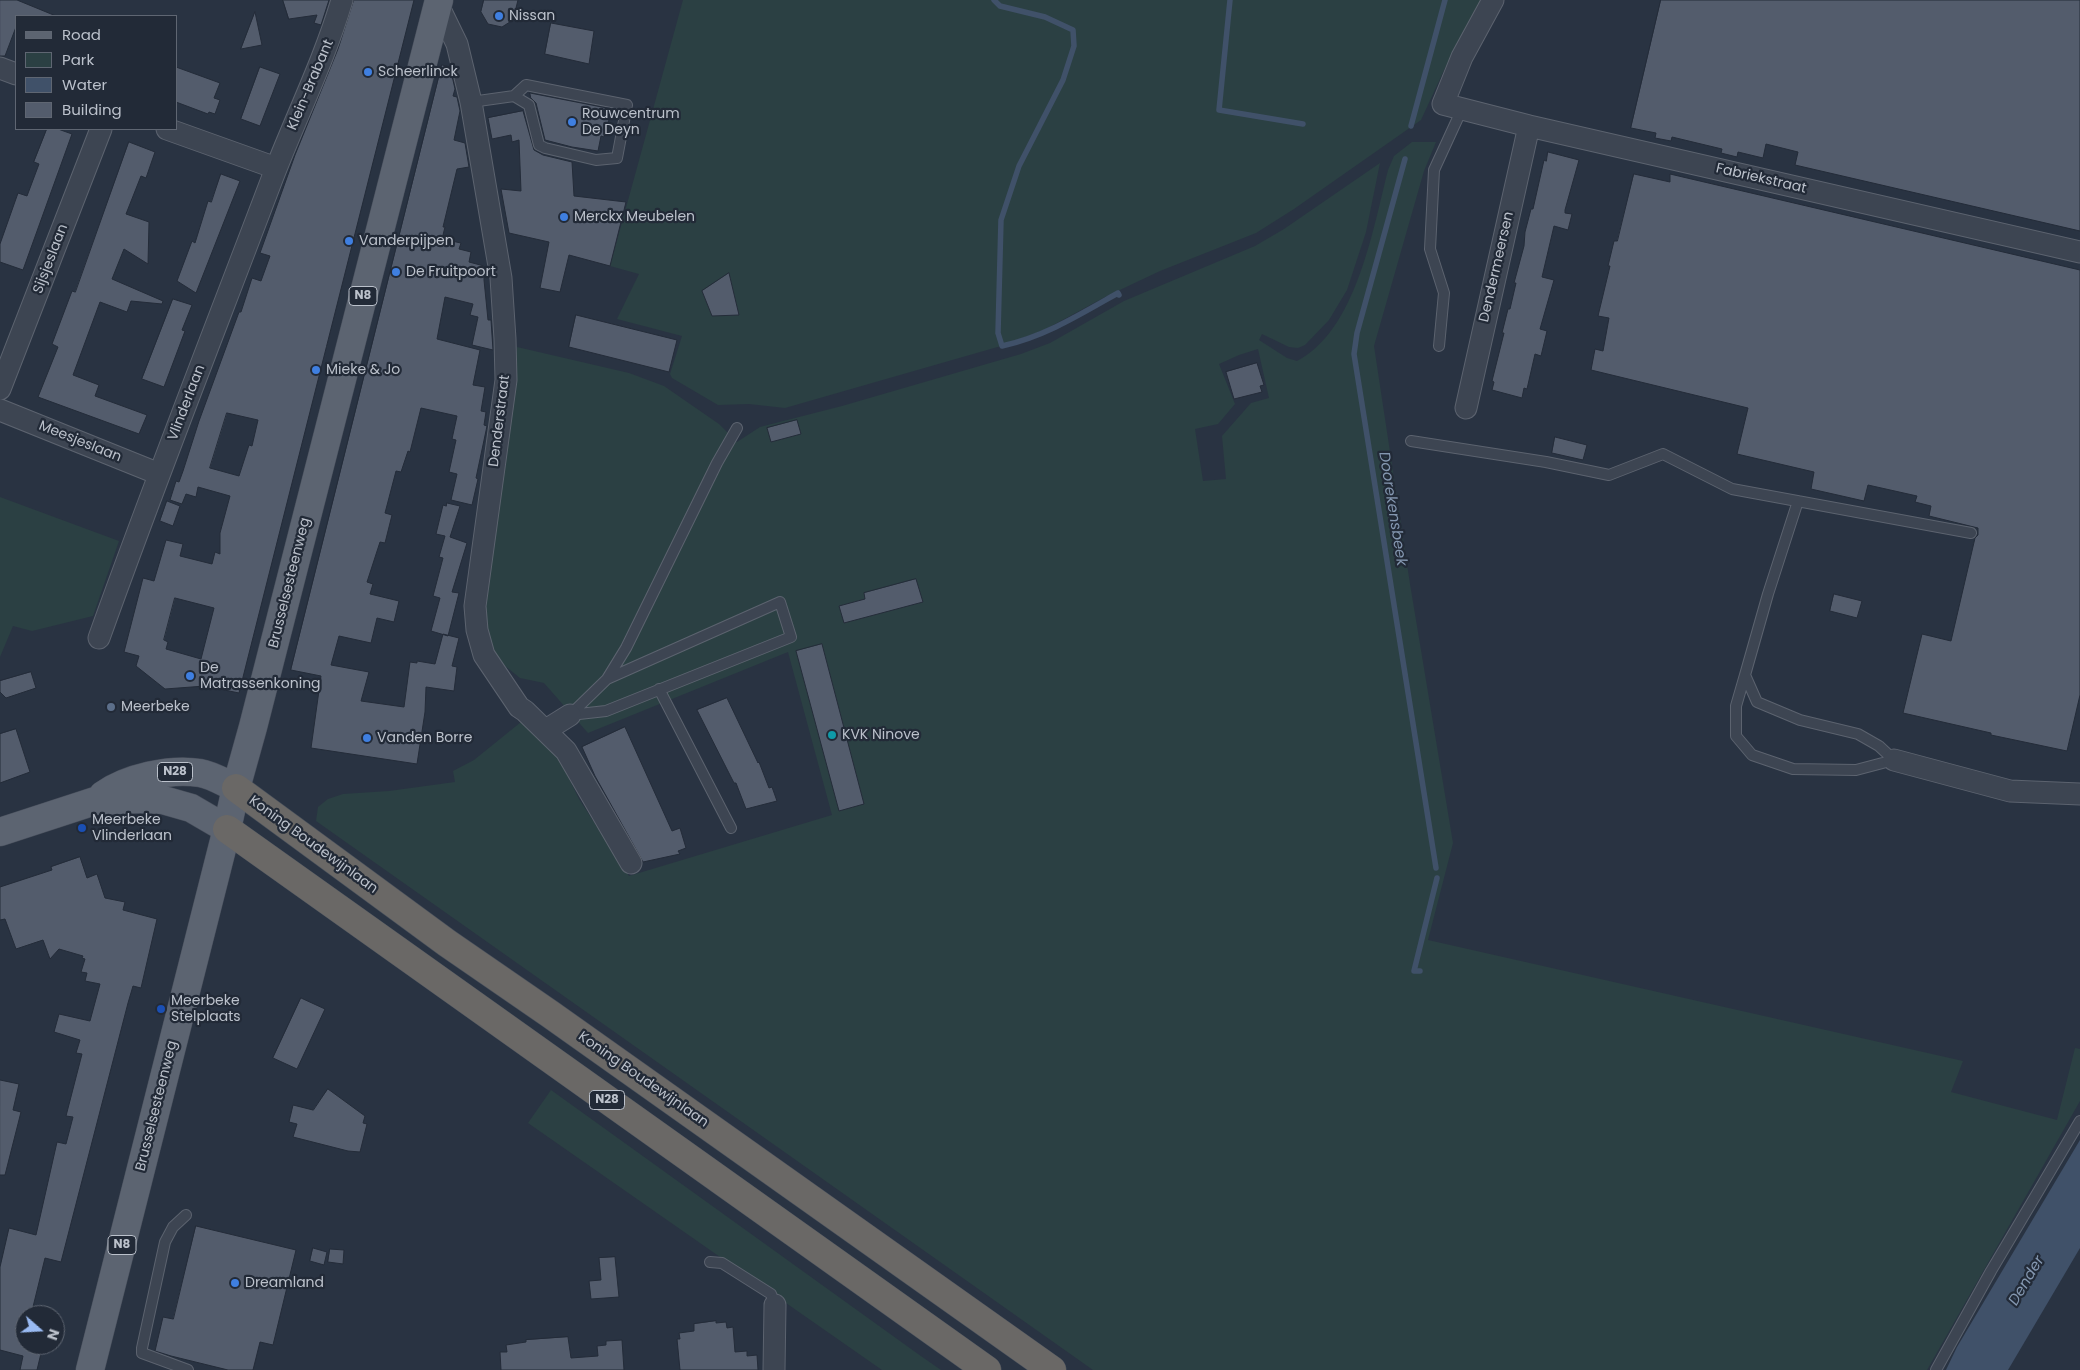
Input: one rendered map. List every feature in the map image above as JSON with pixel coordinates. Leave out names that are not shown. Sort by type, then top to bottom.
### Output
[{"type":"highway","name":"Koning Boudewijnlaan","points":[[236,788],[446,943],[550,1014],[1052,1370]]},
{"type":"highway","name":"N28","points":[[227,829],[987,1370]]},
{"type":"main road","name":"Brusselsesteenweg","points":[[90,1370],[236,788],[438,2]]},
{"type":"main road","name":"N28","points":[[95,801],[114,787],[163,772],[201,773],[236,788]]},
{"type":"main road","name":"N28","points":[[0,832],[95,801],[163,800],[191,808],[227,829]]},
{"type":"street","name":"Klein-Brabant","points":[[276,168],[331,36],[342,0]]},
{"type":"street","points":[[1453,106],[1462,57],[1493,0]]},
{"type":"street","name":"Denderstraat","points":[[438,2],[457,44],[471,102],[500,278],[506,380],[475,606],[476,622],[484,655],[519,707],[546,730],[566,751],[632,863]]},
{"type":"street","points":[[0,68],[15,74]]},
{"type":"street","name":"Fabriekstraat","points":[[1453,106],[1529,126],[2080,252]]},
{"type":"street","name":"Dendermeersen","points":[[1466,408],[1529,126]]},
{"type":"street","name":"Sijsjeslaan","points":[[0,389],[101,130]]},
{"type":"street","points":[[170,130],[276,168]]},
{"type":"street","name":"Vlinderlaan","points":[[99,638],[159,474],[276,168]]},
{"type":"street","name":"Meesjeslaan","points":[[0,410],[159,474]]},
{"type":"street","points":[[546,730],[570,715]]},
{"type":"street","points":[[1894,760],[2010,791],[2080,794]]},
{"type":"street","points":[[774,1370],[775,1305]]},
{"type":"lane","points":[[471,102],[514,96],[526,85],[627,105],[617,158],[596,160],[545,148],[539,144],[529,105],[514,96]]},
{"type":"lane","points":[[1439,346],[1444,293],[1430,249],[1434,170],[1453,106]]},
{"type":"lane","points":[[570,715],[608,679],[626,648],[717,463],[737,428]]},
{"type":"lane","points":[[1412,441],[1546,462],[1609,475],[1663,454],[1732,489],[1972,533]]},
{"type":"lane","points":[[1798,501],[1768,594],[1736,706],[1736,736],[1752,755],[1793,769],[1856,770],[1894,760]]},
{"type":"lane","points":[[570,715],[606,711],[791,637],[780,602],[608,679]]},
{"type":"lane","points":[[1745,674],[1757,702],[1800,720],[1858,734],[1879,746],[1894,760]]},
{"type":"lane","points":[[660,689],[731,828]]},
{"type":"lane","points":[[1936,1370],[1990,1271],[2080,1121]]},
{"type":"lane","points":[[186,1215],[173,1227],[166,1242],[142,1353],[188,1370]]},
{"type":"lane","points":[[710,1262],[722,1263],[771,1294],[775,1305]]},
{"type":"green space","points":[[683,0],[1483,0],[1445,68],[1421,120],[1294,209],[1256,233],[1160,271],[1105,297],[1044,330],[1001,346],[785,408],[749,404],[718,405],[672,378],[670,374],[682,336],[617,319],[639,274],[610,266]]},
{"type":"green space","points":[[1412,142],[1436,142],[1424,171],[1374,346],[1410,584],[1453,843],[1428,940],[1963,1061],[1951,1092],[2057,1120],[2075,1048],[2080,1049],[2080,1101],[1927,1370],[1093,1370],[316,821],[318,807],[328,799],[343,794],[389,791],[455,782],[453,771],[474,760],[526,718],[557,754],[579,799],[629,876],[832,815],[788,652],[588,733],[544,683],[520,678],[499,661],[488,643],[484,623],[517,347],[629,373],[664,386],[719,424],[737,442],[760,427],[842,406],[1021,354],[1050,343],[1124,301],[1255,246],[1284,229],[1380,163],[1366,232],[1347,290],[1329,320],[1305,345],[1298,348],[1289,347],[1262,334],[1259,340],[1287,358],[1297,361],[1317,347],[1334,327],[1348,303],[1368,248],[1388,170],[1394,156]],"holes":[[[1258,349],[1269,398],[1251,403],[1222,436],[1226,479],[1203,481],[1195,429],[1218,424],[1235,404],[1219,364]]]},
{"type":"green space","points":[[0,497],[119,541],[93,616],[32,631],[13,626],[0,657]]},
{"type":"green space","points":[[551,1090],[941,1370],[882,1370],[528,1123]]},
{"type":"water","name":"Dender","points":[[2080,1140],[2080,1248],[2008,1370],[1946,1370],[1957,1347]]},
{"type":"building","points":[[0,0],[17,0],[54,15],[15,15],[15,30],[5,56],[0,56]]},
{"type":"building","points":[[283,0],[329,0],[321,25],[314,23],[317,15],[289,19]]},
{"type":"building","points":[[354,0],[414,0],[239,693],[205,686],[165,689],[136,666],[139,656],[124,652],[143,578],[154,581],[166,540],[183,544],[180,556],[212,564],[215,552],[220,554],[220,533],[230,496],[198,487],[196,497],[186,494],[182,504],[170,500],[176,481],[179,482],[199,421],[239,312],[241,312],[252,278],[261,281],[270,256],[260,253],[295,155],[338,49]],"holes":[[[227,413],[258,420],[252,446],[249,445],[239,476],[210,468]],[[175,598],[214,608],[201,659],[166,649],[168,642],[164,640]]]},
{"type":"building","name":"Nissan","points":[[484,0],[518,0],[513,20],[502,27],[488,24],[481,12]]},
{"type":"building","points":[[1661,0],[2080,0],[2080,231],[1795,165],[1798,152],[1766,144],[1763,158],[1738,152],[1737,157],[1721,153],[1722,149],[1672,137],[1671,141],[1655,138],[1656,133],[1631,128]]},
{"type":"building","points":[[255,12],[262,45],[241,49]]},
{"type":"building","points":[[551,23],[594,31],[589,64],[545,54]]},
{"type":"building","points":[[442,65],[450,67],[455,89],[453,96],[457,97],[460,111],[454,140],[465,143],[469,167],[457,169],[443,227],[445,227],[442,239],[461,243],[459,249],[471,252],[469,262],[484,266],[488,320],[491,320],[493,350],[472,345],[478,317],[470,315],[473,304],[445,297],[437,339],[480,350],[473,385],[485,387],[481,411],[486,412],[484,425],[487,426],[476,478],[478,479],[472,505],[451,500],[457,474],[449,472],[456,440],[452,439],[457,416],[421,408],[410,452],[408,451],[401,472],[396,471],[385,513],[392,515],[385,543],[380,542],[367,582],[373,584],[370,594],[399,601],[394,622],[377,618],[371,643],[339,636],[331,665],[369,672],[361,701],[404,707],[410,662],[417,663],[417,661],[435,664],[443,634],[459,638],[452,666],[457,667],[454,691],[426,687],[425,712],[417,764],[311,748],[321,676],[291,670]]},
{"type":"building","points":[[260,67],[280,74],[260,126],[241,119]]},
{"type":"building","points":[[178,68],[220,83],[214,98],[220,100],[215,114],[209,112],[208,114],[178,103]]},
{"type":"building","name":"Rouwcentrum De Deyn","points":[[530,93],[612,109],[604,137],[601,136],[598,151],[545,140],[536,103],[531,98]]},
{"type":"building","points":[[523,111],[534,150],[543,155],[572,162],[574,196],[626,202],[610,266],[569,255],[560,292],[540,288],[549,242],[509,233],[501,189],[521,191],[519,140],[512,142],[511,135],[492,139],[488,118]]},
{"type":"building","points":[[47,130],[61,130],[72,134],[23,270],[0,262],[0,244],[18,193],[27,196],[39,164],[34,162]]},
{"type":"building","points":[[129,142],[155,152],[146,178],[141,176],[126,214],[149,222],[148,264],[124,249],[112,279],[163,301],[162,304],[131,301],[127,312],[100,302],[73,375],[99,385],[95,396],[147,415],[139,434],[38,397],[58,347],[52,344],[72,291],[75,292]]},
{"type":"building","points":[[1548,152],[1579,160],[1565,210],[1565,213],[1572,214],[1568,230],[1554,226],[1542,277],[1554,280],[1540,329],[1547,331],[1541,356],[1535,354],[1527,389],[1524,388],[1522,398],[1492,390],[1494,382],[1492,381],[1504,333],[1502,333],[1516,283],[1514,283],[1524,246],[1525,232],[1531,209],[1533,209],[1544,160],[1546,161]]},
{"type":"building","points":[[221,174],[240,181],[196,293],[177,281],[192,241],[195,243],[208,201],[211,202]]},
{"type":"building","points":[[1634,174],[1670,182],[1670,174],[2080,270],[2080,695],[2067,751],[1991,735],[1991,733],[1903,713],[1922,634],[1951,641],[1975,538],[1978,535],[1978,528],[1929,516],[1931,506],[1915,502],[1917,496],[1868,485],[1864,501],[1811,489],[1814,472],[1737,454],[1748,408],[1591,370],[1595,349],[1603,351],[1609,318],[1598,316],[1614,241],[1617,241]]},
{"type":"building","points":[[729,273],[739,315],[712,316],[702,291]]},
{"type":"building","points":[[173,299],[192,305],[182,330],[185,331],[164,387],[142,379]]},
{"type":"building","points":[[576,315],[677,340],[669,372],[569,347]]},
{"type":"building","points":[[1257,363],[1264,385],[1260,386],[1262,392],[1234,399],[1226,372]]},
{"type":"building","points":[[797,420],[801,434],[771,442],[767,428]]},
{"type":"building","points":[[1555,437],[1587,445],[1583,460],[1552,453]]},
{"type":"building","points":[[167,501],[180,506],[173,526],[160,521]]},
{"type":"building","points":[[447,503],[460,506],[450,537],[467,543],[452,592],[459,593],[448,636],[431,631],[440,598],[433,596],[443,558],[439,557],[445,536],[436,534],[443,505],[446,506]]},
{"type":"building","points":[[916,579],[923,602],[844,623],[839,606],[865,599],[864,593]]},
{"type":"building","points":[[1834,594],[1862,601],[1857,618],[1830,611]]},
{"type":"building","name":"KVK Ninove","points":[[822,644],[864,804],[839,811],[796,651]]},
{"type":"building","points":[[31,672],[36,688],[6,698],[0,692],[0,681]]},
{"type":"building","points":[[727,698],[759,762],[769,788],[772,787],[777,801],[746,809],[736,783],[734,783],[697,710]]},
{"type":"building","points":[[625,727],[672,831],[680,828],[686,848],[678,851],[680,854],[643,862],[595,776],[582,747]]},
{"type":"building","points":[[16,729],[30,772],[0,783],[0,734]]},
{"type":"building","points":[[80,857],[87,878],[97,874],[105,898],[125,902],[123,910],[157,919],[141,988],[133,986],[128,1003],[61,1262],[45,1258],[33,1305],[15,1305],[15,1354],[0,1350],[0,1267],[9,1228],[36,1235],[57,1142],[66,1144],[73,1117],[66,1116],[82,1054],[76,1053],[80,1040],[54,1032],[59,1014],[90,1021],[100,984],[85,981],[87,973],[81,972],[85,959],[82,958],[83,956],[59,949],[50,959],[43,940],[16,949],[5,919],[0,920],[0,887],[52,870],[51,867]]},
{"type":"building","points":[[301,998],[325,1009],[297,1069],[273,1058]]},
{"type":"building","points":[[0,1080],[19,1084],[13,1110],[21,1112],[5,1175],[0,1175]]},
{"type":"building","points":[[328,1089],[365,1116],[363,1123],[367,1124],[360,1152],[348,1151],[293,1137],[297,1124],[289,1122],[293,1105],[313,1110]]},
{"type":"building","name":"Dreamland","points":[[196,1226],[296,1250],[273,1345],[260,1342],[253,1370],[228,1370],[155,1351],[163,1317],[173,1319]]},
{"type":"building","points":[[313,1248],[327,1252],[324,1265],[310,1261]]},
{"type":"building","points":[[330,1249],[344,1250],[343,1264],[328,1262]]},
{"type":"building","points":[[615,1257],[619,1297],[591,1299],[589,1281],[601,1280],[599,1258]]},
{"type":"building","points":[[716,1321],[716,1323],[726,1322],[727,1328],[733,1327],[735,1352],[747,1351],[747,1356],[757,1355],[758,1370],[680,1370],[677,1339],[680,1339],[679,1333],[694,1331],[694,1324]]},
{"type":"building","points":[[568,1337],[571,1358],[598,1356],[597,1346],[606,1345],[606,1341],[622,1340],[624,1370],[501,1370],[500,1352],[507,1352],[506,1345],[526,1342],[526,1340]]},
{"type":"building","points":[[19,1355],[41,1355],[37,1370],[20,1370],[23,1356]]},
{"type":"waterway","points":[[994,0],[1000,6],[1045,17],[1073,30],[1074,46],[1063,80],[1019,166],[1001,220],[998,333],[1002,346],[1047,331],[1118,293],[1119,295]]},
{"type":"waterway","points":[[1230,0],[1219,110],[1303,124]]},
{"type":"waterway","name":"Doorekensbeek","points":[[1411,126],[1445,0]]},
{"type":"waterway","name":"Doorekensbeek","points":[[1405,159],[1357,333],[1354,354],[1436,868]]},
{"type":"waterway","name":"Doorekensbeek","points":[[1420,971],[1414,971],[1437,878]]},
{"type":"place","name":"Nissan","points":[[499,16]]},
{"type":"place","name":"Scheerlinck","points":[[368,72]]},
{"type":"place","name":"Rouwcentrum De Deyn","points":[[572,122]]},
{"type":"place","name":"Merckx Meubelen","points":[[564,217]]},
{"type":"place","name":"Vanderpijpen","points":[[349,241]]},
{"type":"place","name":"De Fruitpoort","points":[[396,272]]},
{"type":"place","name":"Mieke & Jo","points":[[316,370]]},
{"type":"place","name":"De Matrassenkoning","points":[[190,676]]},
{"type":"place","name":"Meerbeke","points":[[111,707]]},
{"type":"place","name":"KVK Ninove","points":[[832,735]]},
{"type":"place","name":"Vanden Borre","points":[[367,738]]},
{"type":"place","name":"Meerbeke Vlinderlaan","points":[[82,828]]},
{"type":"place","name":"Meerbeke Stelplaats","points":[[161,1009]]},
{"type":"place","name":"Dreamland","points":[[235,1283]]}]
